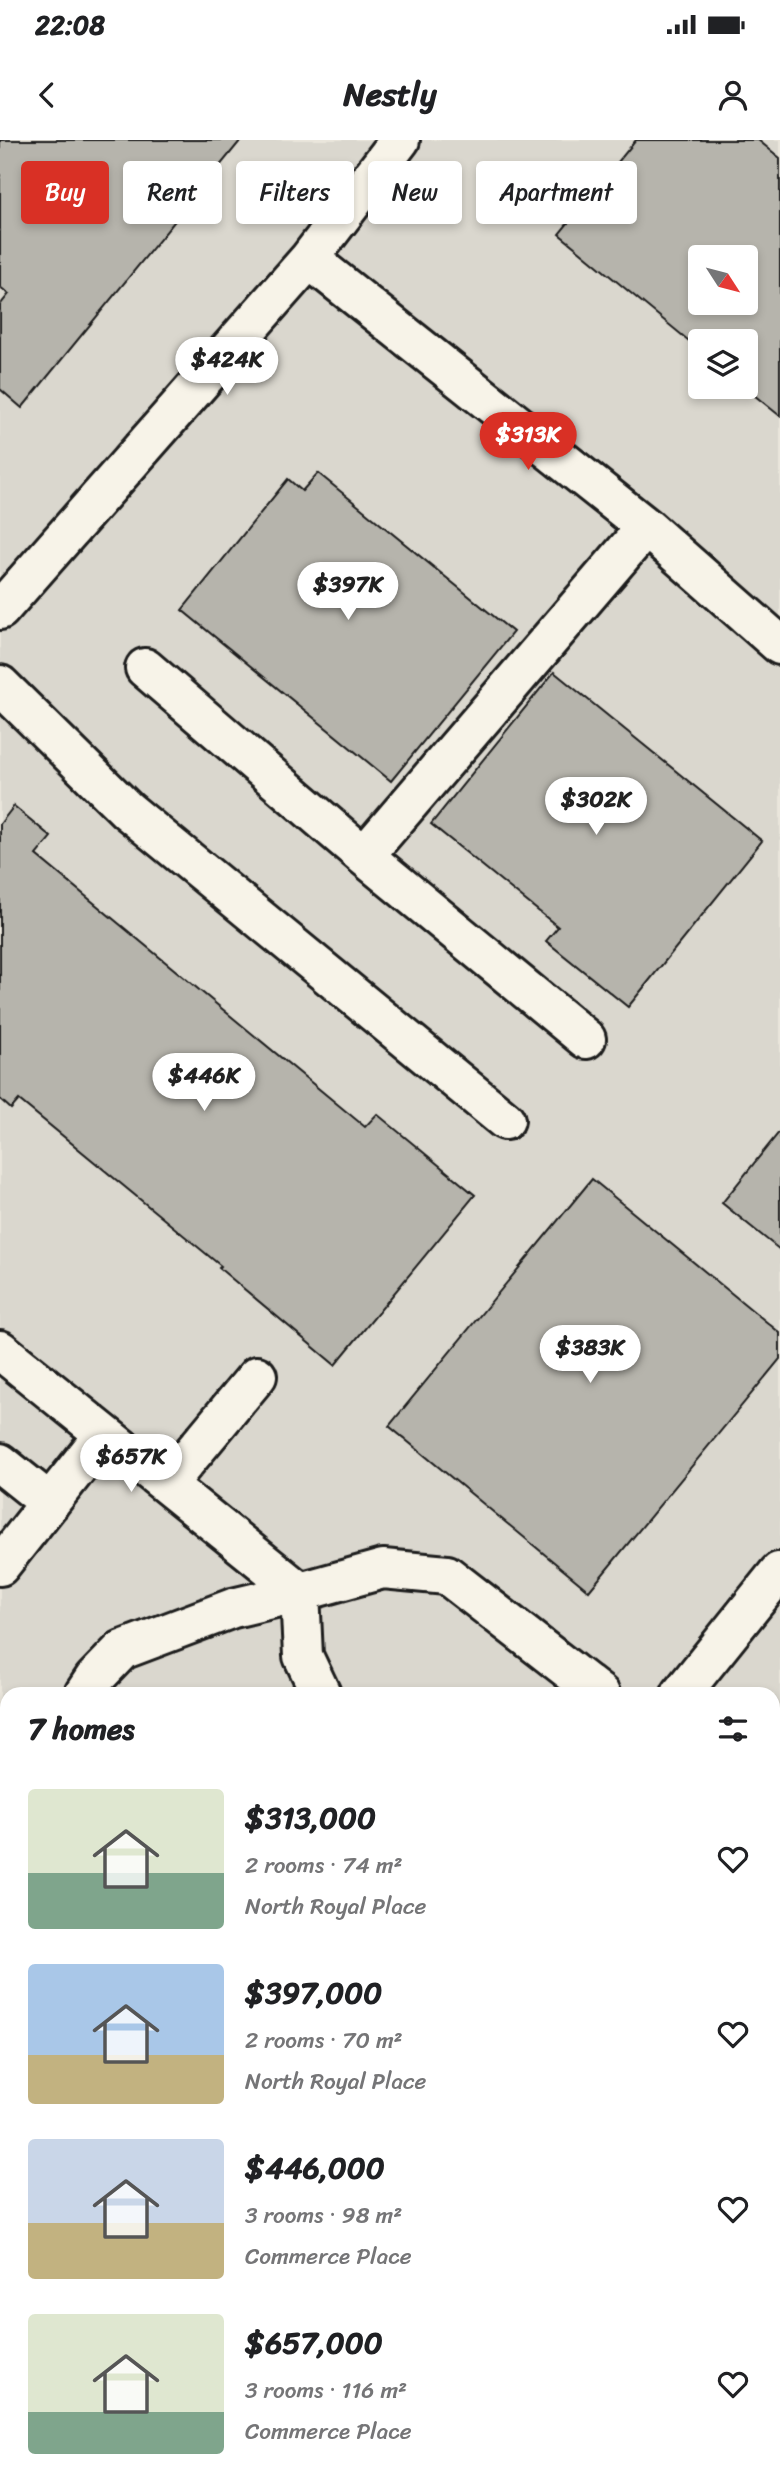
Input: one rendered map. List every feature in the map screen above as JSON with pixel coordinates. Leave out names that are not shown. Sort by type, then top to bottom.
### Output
[{"type":"street","points":[[0,610],[309,259],[400,140]]},
{"type":"street","points":[[309,259],[646,527],[780,645]]},
{"type":"street","points":[[364,856],[646,527]]},
{"type":"street","points":[[145,668],[364,856],[586,1039]]},
{"type":"street","points":[[0,685],[127,810],[505,1120]]},
{"type":"street","points":[[0,1350],[300,1592],[303,1656],[318,1687]]},
{"type":"street","points":[[167,1484],[257,1376]]},
{"type":"street","points":[[0,1566],[104,1434]]},
{"type":"street","points":[[0,1463],[50,1503]]},
{"type":"street","points":[[89,1687],[122,1650],[233,1608],[383,1569],[447,1575],[591,1687]]},
{"type":"street","points":[[687,1687],[779,1572]]},
{"type":"shaded area","points":[[0,140],[780,140],[780,1687],[0,1687]]},
{"type":"building","points":[[0,140],[241,140],[222,163],[222,161],[123,161],[123,224],[172,224],[22,408],[0,389],[0,305],[9,294],[0,287]]},
{"type":"building","points":[[636,140],[758,140],[780,158],[780,416],[758,398],[758,329],[688,329],[688,340],[559,234],[567,224],[637,224],[637,161],[619,161]]},
{"type":"building","points":[[318,473],[513,632],[391,781],[182,610],[288,479],[302,491]]},
{"type":"building","points":[[554,672],[762,841],[628,1007],[546,941],[558,927],[431,824]]},
{"type":"building","points":[[14,806],[51,837],[36,855],[365,1127],[377,1114],[475,1195],[335,1365],[219,1268],[221,1266],[19,1100],[11,1109],[0,1099],[0,824]]},
{"type":"building","points":[[780,1131],[780,1250],[722,1203]]},
{"type":"building","points":[[592,1179],[780,1333],[780,1359],[589,1591],[389,1426]]}]
